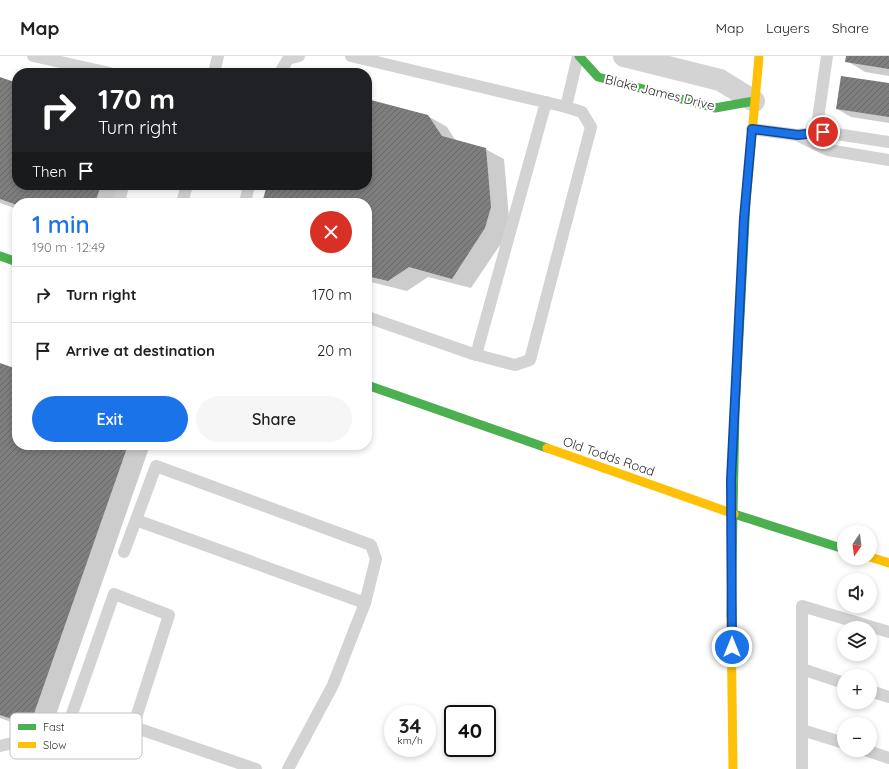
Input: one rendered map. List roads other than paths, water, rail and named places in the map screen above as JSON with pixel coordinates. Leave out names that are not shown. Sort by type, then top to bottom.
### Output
[{"type":"street","name":"Blake James Drive","points":[[578,56],[598,77],[715,108],[754,102]]},
{"type":"street","name":"Blake James Drive","points":[[624,56],[720,80],[754,102]]},
{"type":"street","points":[[733,769],[731,480],[744,218],[759,56]]},
{"type":"street","points":[[0,256],[12,260]]},
{"type":"street","name":"Old Todds Road","points":[[372,387],[732,513],[837,547]]},
{"type":"street","points":[[877,559],[889,563]]},
{"type":"lane","points":[[33,56],[87,68]]},
{"type":"lane","points":[[215,68],[218,56]]},
{"type":"lane","points":[[283,68],[288,59],[299,56]]},
{"type":"lane","points":[[351,56],[566,107],[582,112],[591,127],[530,360],[515,365],[476,355],[372,319]]},
{"type":"lane","points":[[566,107],[578,56]]},
{"type":"lane","points":[[816,133],[827,56]]},
{"type":"lane","points":[[476,355],[546,102]]},
{"type":"lane","points":[[752,129],[798,135],[823,132],[889,142]]},
{"type":"lane","points":[[798,135],[828,150],[889,160]]},
{"type":"lane","points":[[124,552],[156,466],[371,545],[376,559],[365,603],[333,684],[288,769]]},
{"type":"lane","points":[[136,520],[365,603]]},
{"type":"lane","points":[[72,713],[114,594],[169,615],[138,713]]},
{"type":"lane","points":[[802,769],[802,606],[889,632]]},
{"type":"lane","points":[[802,669],[837,681]]},
{"type":"lane","points":[[877,693],[889,697]]},
{"type":"lane","points":[[142,730],[256,769]]},
{"type":"lane","points":[[802,730],[837,741]]},
{"type":"lane","points":[[0,746],[10,744]]},
{"type":"lane","points":[[877,754],[889,758]]}]
